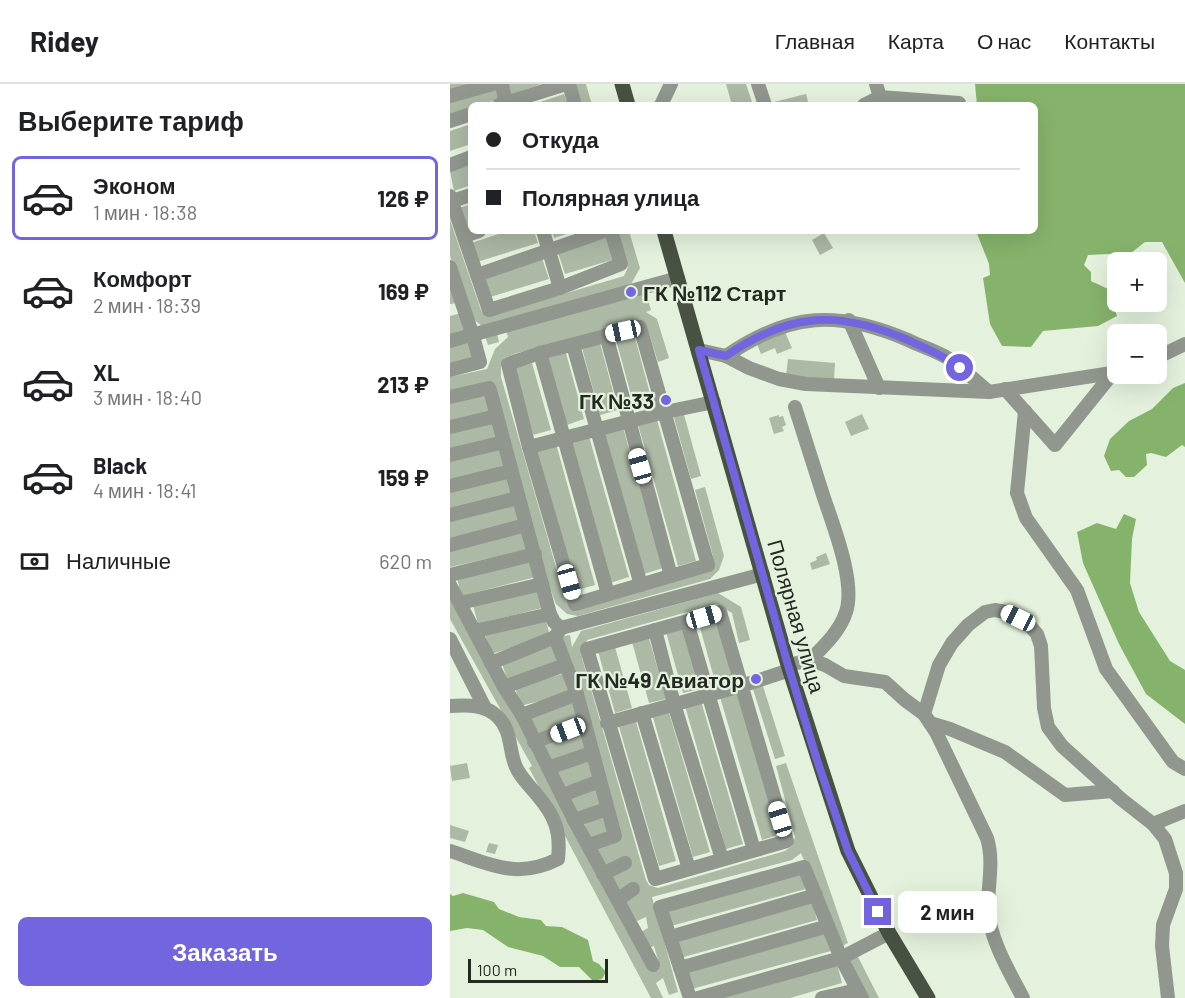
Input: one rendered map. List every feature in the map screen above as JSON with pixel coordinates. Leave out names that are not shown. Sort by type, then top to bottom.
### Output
[{"type":"main road","points":[[622,84],[627,102]]},
{"type":"main road","name":"Полярная улица","points":[[665,234],[789,668],[848,851],[889,933],[928,998]]},
{"type":"lane","points":[[450,96],[493,84]]},
{"type":"lane","points":[[502,84],[503,102]]},
{"type":"lane","points":[[509,102],[567,84],[574,102]]},
{"type":"lane","points":[[663,102],[672,84]]},
{"type":"lane","points":[[758,84],[764,102]]},
{"type":"lane","points":[[867,102],[878,91],[952,102]]},
{"type":"lane","points":[[450,122],[468,115]]},
{"type":"lane","points":[[450,165],[468,158]]},
{"type":"lane","points":[[468,196],[451,199],[489,310],[560,288],[621,264],[612,234]]},
{"type":"lane","points":[[464,236],[470,234]]},
{"type":"lane","points":[[544,234],[560,288]]},
{"type":"lane","points":[[477,275],[596,234]]},
{"type":"lane","points":[[450,370],[480,362],[473,336],[457,309],[451,276]]},
{"type":"lane","points":[[450,341],[678,278]]},
{"type":"lane","points":[[726,356],[746,342],[785,327],[823,318],[849,320],[876,327],[947,358],[989,392]]},
{"type":"lane","points":[[849,320],[879,388]]},
{"type":"lane","points":[[640,327],[708,565],[575,604],[528,447],[508,364],[573,345],[640,327]]},
{"type":"lane","points":[[606,335],[671,576]]},
{"type":"lane","points":[[1167,353],[1185,344]]},
{"type":"lane","points":[[573,345],[640,585]]},
{"type":"lane","points":[[699,350],[726,356],[749,368],[779,379],[806,384],[989,392],[1107,374]]},
{"type":"lane","points":[[540,353],[608,594]]},
{"type":"lane","points":[[1005,389],[1055,446],[1107,383]]},
{"type":"lane","points":[[450,397],[489,388],[550,614],[558,633],[565,665],[577,694],[615,836],[589,845]]},
{"type":"lane","points":[[528,447],[665,412],[714,402]]},
{"type":"lane","points":[[608,723],[741,687],[810,660],[838,629],[846,613],[848,592],[844,560],[795,407]]},
{"type":"lane","points":[[1025,411],[1017,493],[1026,518],[1077,590],[1106,669],[1173,762],[1185,769]]},
{"type":"lane","points":[[450,427],[497,416]]},
{"type":"lane","points":[[450,455],[504,442]]},
{"type":"lane","points":[[450,486],[511,471]]},
{"type":"lane","points":[[450,515],[518,498]]},
{"type":"lane","points":[[450,545],[526,525]]},
{"type":"lane","points":[[450,576],[535,554]]},
{"type":"lane","points":[[491,663],[558,633],[763,574]]},
{"type":"lane","points":[[460,603],[542,584]]},
{"type":"lane","points":[[450,585],[504,687],[522,715],[574,820],[654,965]]},
{"type":"lane","points":[[720,612],[787,841],[655,879],[587,649],[655,630],[720,612]]},
{"type":"lane","points":[[1023,998],[993,933],[988,910],[991,852],[987,838],[927,719],[939,665],[952,643],[968,625],[985,612],[1006,612],[1030,626],[1037,634],[1042,657],[1044,708],[1048,727],[1062,746],[1153,824],[1165,839],[1176,873],[1176,889],[1163,925],[1162,946],[1168,998]]},
{"type":"lane","points":[[475,631],[550,614]]},
{"type":"lane","points":[[687,622],[754,850]]},
{"type":"lane","points":[[655,630],[674,705],[722,860]]},
{"type":"lane","points":[[450,639],[485,708]]},
{"type":"lane","points":[[810,660],[825,665],[844,676],[885,682],[927,719],[1005,752],[1065,795],[1113,791]]},
{"type":"lane","points":[[504,687],[565,665]]},
{"type":"lane","points":[[522,715],[577,694]]},
{"type":"lane","points":[[450,706],[466,705],[485,708],[497,716],[507,729],[515,766],[553,816],[560,839],[558,859],[543,867],[512,871],[450,851]]},
{"type":"lane","points":[[642,714],[689,869]]},
{"type":"lane","points":[[534,742],[585,723]]},
{"type":"lane","points":[[548,768],[592,753]]},
{"type":"lane","points":[[562,795],[600,781]]},
{"type":"lane","points":[[574,820],[608,809]]},
{"type":"lane","points":[[1153,824],[1185,811]]},
{"type":"lane","points":[[603,874],[625,863]]},
{"type":"lane","points":[[690,998],[660,907],[804,867],[841,958],[859,994],[822,998]]},
{"type":"lane","points":[[619,899],[633,889]]},
{"type":"lane","points":[[670,937],[816,896]]},
{"type":"lane","points":[[680,968],[828,926]]},
{"type":"lane","points":[[698,998],[841,958],[889,933]]},
{"type":"shaded area","points":[[975,84],[1185,84],[1185,283],[1162,242],[1145,242],[1132,252],[1088,255],[1084,265],[1091,272],[1091,281],[1107,289],[1107,312],[1116,312],[1117,316],[1098,326],[1043,331],[1031,347],[1002,346],[990,324],[983,278],[990,275],[989,264],[977,234],[1038,234],[1038,102],[977,102]]},
{"type":"shaded area","points":[[1185,383],[1185,447],[1182,445],[1166,457],[1146,454],[1147,465],[1134,477],[1126,477],[1119,470],[1111,471],[1104,456],[1110,439],[1129,421],[1152,409],[1173,388]]},
{"type":"shaded area","points":[[1124,514],[1136,519],[1132,539],[1130,583],[1139,612],[1170,661],[1185,670],[1185,724],[1146,694],[1119,644],[1083,563],[1077,532],[1097,523],[1116,529]]},
{"type":"shaded area","points":[[463,893],[494,902],[499,909],[519,917],[541,920],[546,926],[562,927],[588,940],[593,961],[606,972],[602,979],[593,981],[579,967],[560,967],[543,956],[508,947],[483,930],[467,928],[450,931],[450,894],[453,896]]},
{"type":"building","points":[[450,84],[479,84],[450,93]]},
{"type":"building","points":[[507,84],[541,84],[510,95]]},
{"type":"building","points":[[573,84],[586,84],[591,102],[578,102]]},
{"type":"building","points":[[726,84],[746,84],[752,102],[731,102]]},
{"type":"building","points":[[498,86],[502,98],[490,102],[468,102],[468,109],[450,115],[450,100]]},
{"type":"building","points":[[564,94],[567,102],[540,102]]},
{"type":"building","points":[[806,94],[808,102],[774,102]]},
{"type":"building","points":[[468,125],[468,145],[450,151],[450,131]]},
{"type":"building","points":[[468,165],[468,186],[454,191],[450,171]]},
{"type":"building","points":[[468,205],[468,227],[465,228],[459,208]]},
{"type":"building","points":[[450,220],[481,310],[485,314],[492,315],[624,276],[628,267],[618,234],[630,234],[640,268],[630,286],[484,328],[470,316],[450,256]]},
{"type":"building","points":[[499,234],[535,234],[538,243],[477,262],[471,243]]},
{"type":"building","points":[[553,234],[567,234],[554,238]]},
{"type":"building","points":[[825,234],[833,248],[820,255],[812,240]]},
{"type":"building","points":[[609,237],[615,259],[565,274],[558,253]]},
{"type":"building","points":[[542,258],[549,279],[490,297],[484,277]]},
{"type":"building","points":[[450,285],[457,303],[450,304]]},
{"type":"building","points":[[646,294],[651,310],[646,312],[657,319],[669,358],[658,362],[646,324],[639,321],[517,353],[504,358],[501,367],[501,377],[565,598],[570,603],[708,568],[713,556],[695,490],[705,487],[724,556],[719,570],[710,579],[578,616],[567,614],[556,604],[550,588],[492,384],[450,393],[450,377],[487,369],[495,349],[508,337],[506,330]]},
{"type":"building","points":[[461,313],[465,333],[450,336],[450,316]]},
{"type":"building","points":[[785,332],[792,348],[777,354],[775,348],[761,354],[757,344]]},
{"type":"building","points":[[497,333],[499,342],[488,345],[485,336]]},
{"type":"building","points":[[634,334],[652,401],[634,406],[616,340]]},
{"type":"building","points":[[470,343],[474,361],[450,366],[450,347]]},
{"type":"building","points":[[600,343],[618,410],[600,415],[582,348]]},
{"type":"building","points":[[566,353],[584,419],[567,425],[548,358]]},
{"type":"building","points":[[788,359],[835,363],[834,380],[786,376]]},
{"type":"building","points":[[532,363],[551,430],[533,435],[514,368]]},
{"type":"building","points":[[487,392],[491,411],[450,420],[450,401]]},
{"type":"building","points":[[683,411],[701,476],[691,479],[673,414]]},
{"type":"building","points":[[862,414],[869,429],[851,436],[845,422]]},
{"type":"building","points":[[779,415],[779,417],[783,416],[786,425],[782,427],[784,431],[774,434],[769,418]]},
{"type":"building","points":[[656,416],[696,561],[678,566],[637,421]]},
{"type":"building","points":[[493,420],[498,440],[450,451],[450,430]]},
{"type":"building","points":[[622,424],[663,568],[644,574],[604,429]]},
{"type":"building","points":[[588,433],[629,577],[610,583],[570,438]]},
{"type":"building","points":[[555,440],[595,585],[577,590],[536,446]]},
{"type":"building","points":[[501,448],[505,467],[450,480],[450,459]]},
{"type":"building","points":[[507,476],[512,495],[450,510],[450,490]]},
{"type":"building","points":[[516,504],[521,522],[450,538],[450,519]]},
{"type":"building","points":[[523,530],[527,550],[450,567],[450,547]]},
{"type":"building","points":[[826,553],[830,564],[812,570],[810,563],[817,560],[816,557]]},
{"type":"building","points":[[532,559],[536,577],[461,596],[457,577]]},
{"type":"building","points":[[537,589],[542,608],[478,624],[473,605]]},
{"type":"building","points":[[718,593],[741,607],[750,640],[739,643],[732,613],[716,604],[587,640],[582,658],[646,880],[649,885],[658,888],[785,851],[792,846],[795,837],[776,766],[786,763],[848,943],[840,947],[801,853],[792,860],[652,897],[678,992],[669,995],[663,978],[656,983],[663,998],[651,998],[529,768],[532,766],[450,619],[450,596],[541,761],[538,762],[652,971],[660,967],[654,946],[649,948],[641,932],[648,928],[646,917],[637,921],[595,848],[622,838],[573,668],[560,637],[570,635],[572,647],[581,631]]},
{"type":"building","points":[[545,617],[550,636],[491,654],[485,634]]},
{"type":"building","points":[[716,619],[733,681],[716,685],[699,624]]},
{"type":"building","points":[[683,628],[700,689],[683,693],[666,632]]},
{"type":"building","points":[[649,638],[666,699],[649,703],[632,642]]},
{"type":"building","points":[[555,645],[560,664],[507,679],[501,660]]},
{"type":"building","points":[[615,647],[632,708],[615,713],[598,651]]},
{"type":"building","points":[[566,673],[571,693],[520,706],[515,687]]},
{"type":"building","points":[[762,683],[785,756],[775,759],[752,686]]},
{"type":"building","points":[[737,692],[778,835],[762,840],[720,697]]},
{"type":"building","points":[[701,701],[743,844],[726,849],[685,706]]},
{"type":"building","points":[[575,702],[580,722],[534,734],[529,715]]},
{"type":"building","points":[[668,709],[710,852],[693,857],[652,714]]},
{"type":"building","points":[[635,718],[676,861],[659,866],[618,723]]},
{"type":"building","points":[[582,731],[588,751],[548,761],[543,741]]},
{"type":"building","points":[[589,759],[594,779],[562,787],[556,767]]},
{"type":"building","points":[[467,763],[470,778],[452,781],[450,766]]},
{"type":"building","points":[[598,787],[602,805],[574,812],[570,794]]},
{"type":"building","points":[[606,815],[611,834],[589,839],[584,821]]},
{"type":"building","points":[[450,825],[469,831],[465,842],[450,838]]},
{"type":"building","points":[[489,843],[498,845],[495,854],[486,852]]},
{"type":"building","points":[[800,869],[806,889],[671,926],[665,907]]},
{"type":"building","points":[[812,902],[817,920],[680,958],[675,939]]},
{"type":"building","points":[[826,933],[831,951],[688,990],[683,973]]},
{"type":"building","points":[[855,951],[879,998],[867,998],[845,956]]},
{"type":"building","points":[[837,964],[842,983],[790,998],[721,998]]},
{"type":"place","name":"ГК №112 Старт","points":[[631,292]]},
{"type":"place","name":"ГК №33","points":[[666,400]]},
{"type":"place","name":"ГК №49 Авиатор","points":[[756,679]]},
{"type":"route","points":[[878,912],[848,851],[817,760],[699,350],[726,356],[746,342],[785,327],[823,318],[849,320],[876,327],[947,358],[960,368]]}]
